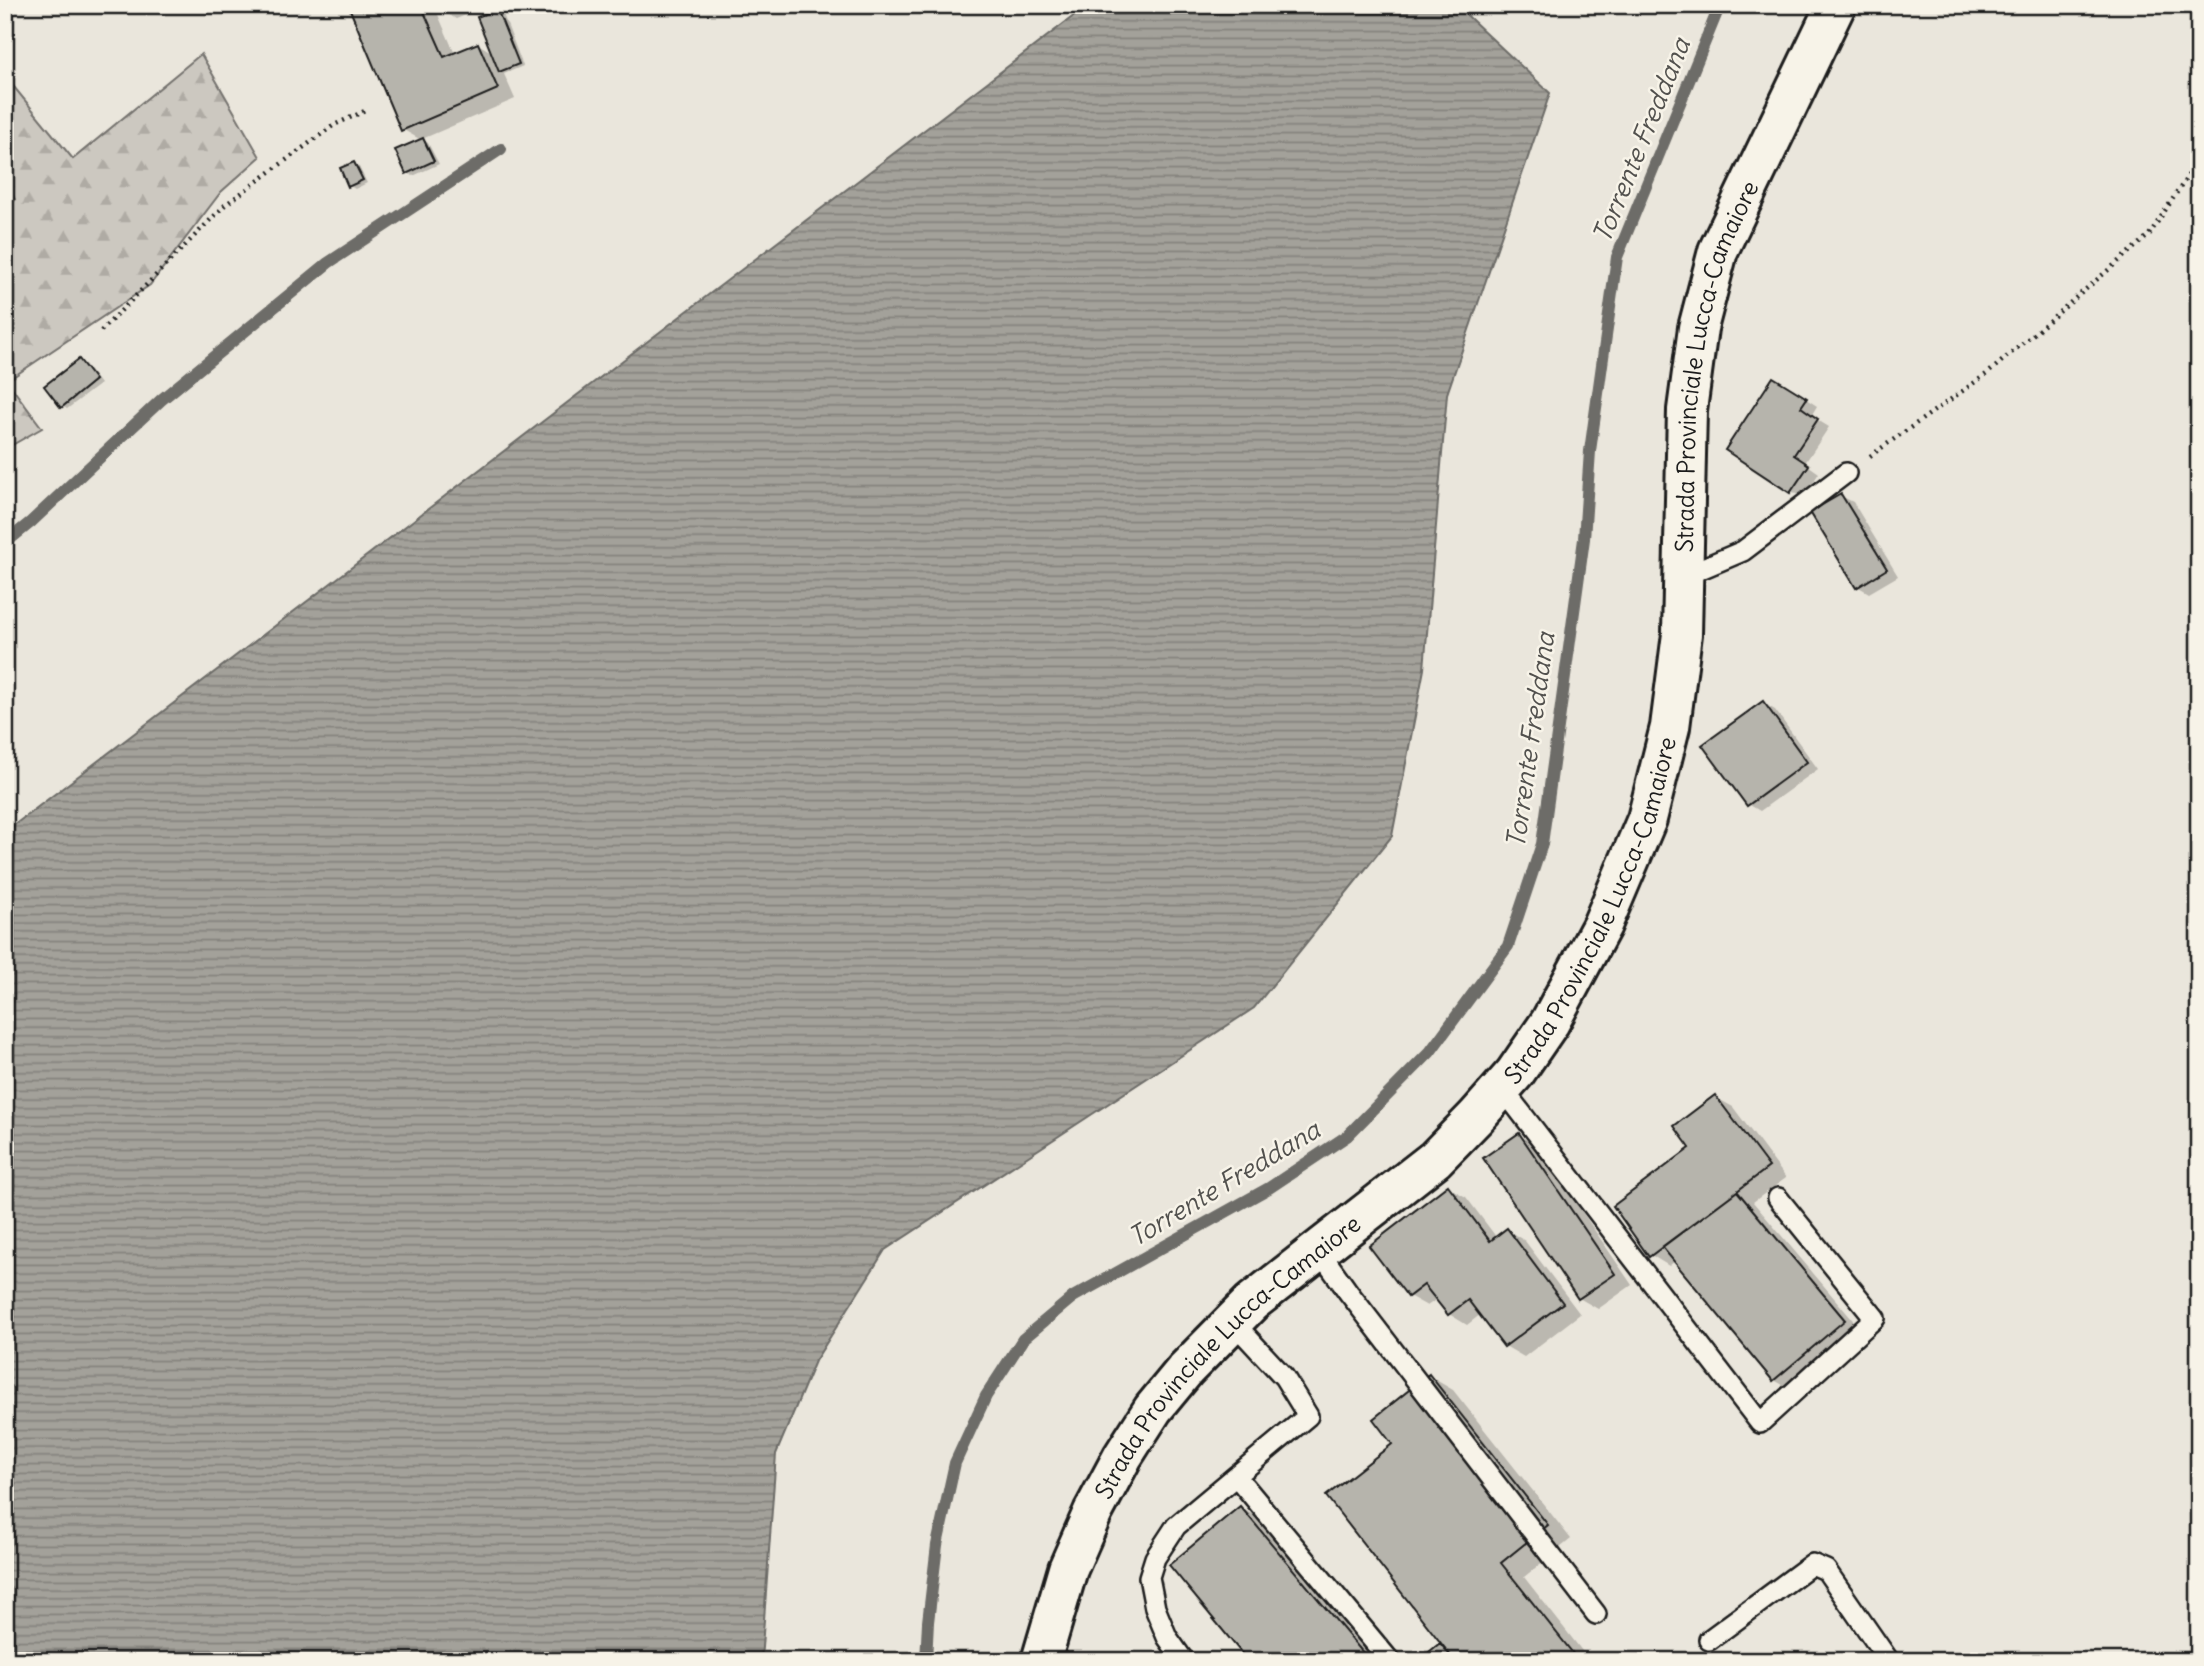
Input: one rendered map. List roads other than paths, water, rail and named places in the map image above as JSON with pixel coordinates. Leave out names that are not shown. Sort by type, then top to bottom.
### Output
[{"type":"main road","name":"Strada Provinciale Lucca-Camaiore","points":[[1041,1661],[1068,1569],[1093,1512],[1123,1456],[1153,1409],[1186,1369],[1252,1302],[1435,1159],[1502,1088],[1550,1022],[1602,925],[1647,819],[1670,726],[1682,634],[1687,410],[1698,328],[1718,251],[1836,5]]},
{"type":"lane","points":[[1684,576],[1743,551],[1846,473]]},
{"type":"lane","points":[[1502,1088],[1760,1423],[1875,1318],[1778,1198]]},
{"type":"lane","points":[[1319,1251],[1596,1614]]},
{"type":"lane","points":[[1184,1661],[1167,1637],[1155,1608],[1149,1577],[1155,1558],[1176,1526],[1308,1416],[1284,1377],[1233,1322]]},
{"type":"lane","points":[[1236,1476],[1390,1661]]},
{"type":"lane","points":[[1709,1640],[1812,1564],[1826,1570],[1889,1661]]},
{"type":"waterway","name":"Torrente Freddana","points":[[926,1661],[937,1545],[955,1463],[986,1396],[1023,1339],[1073,1297],[1269,1188],[1347,1136],[1430,1052],[1508,946],[1542,844],[1584,539],[1590,451],[1617,257],[1720,5]]},
{"type":"waterway","points":[[5,543],[161,400],[328,263],[501,149]]}]
